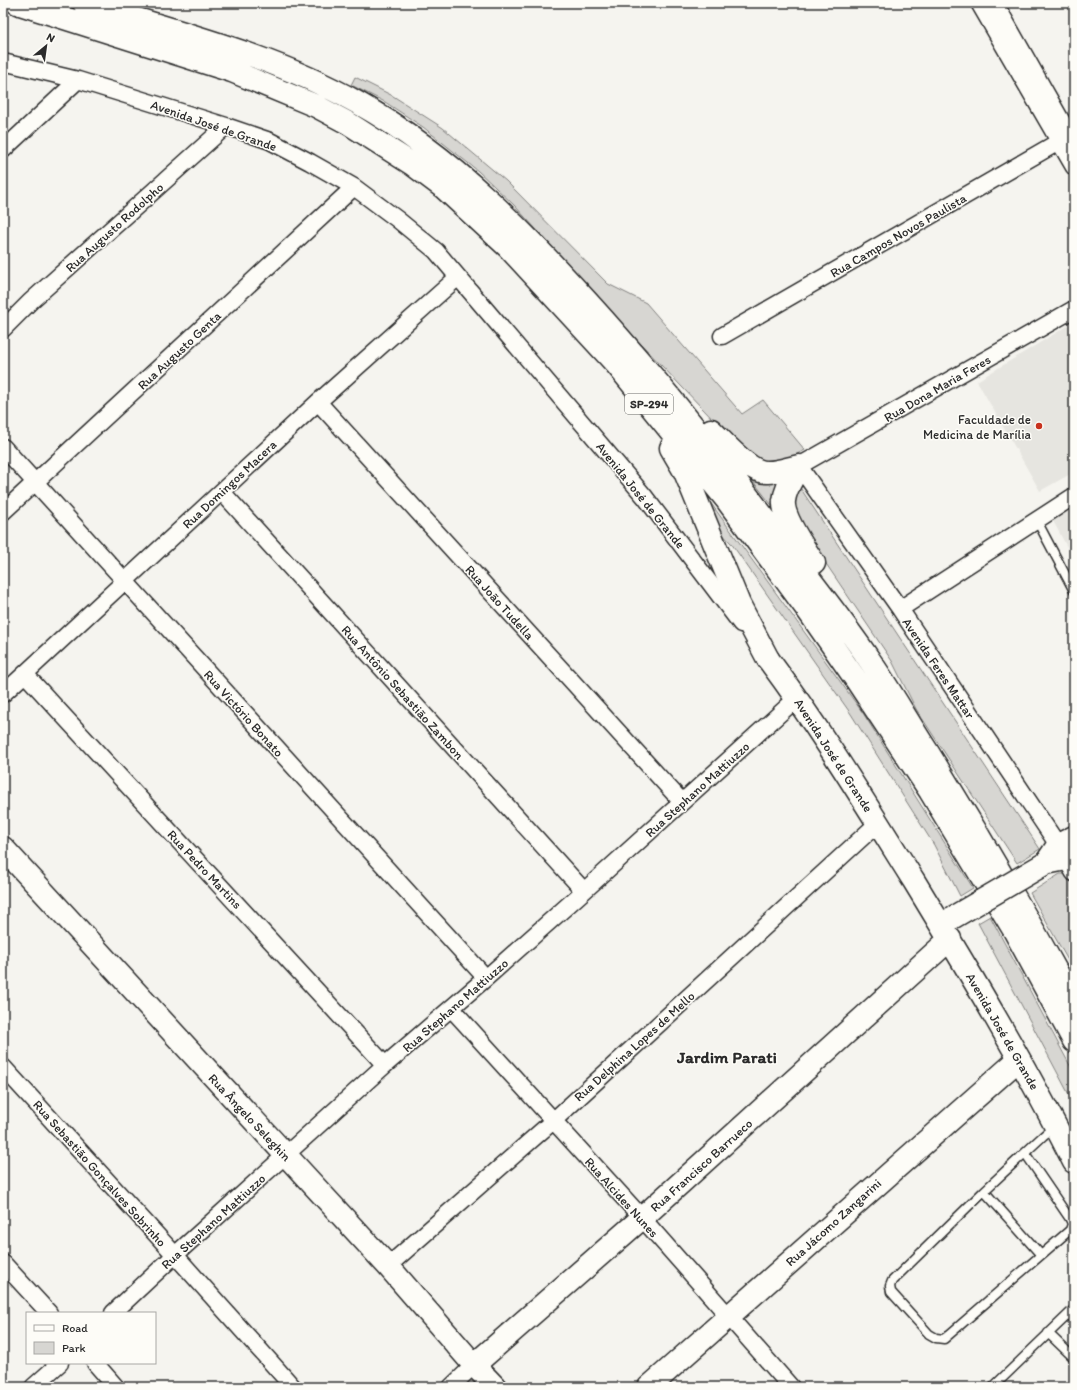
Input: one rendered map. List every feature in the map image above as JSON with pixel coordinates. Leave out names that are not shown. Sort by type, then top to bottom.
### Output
[{"type":"main road","name":"SP-294","points":[[17,3],[232,71],[316,106],[348,123],[412,164],[444,188],[508,247],[617,365],[726,499],[809,612],[930,791],[1006,917],[1074,1041]]},
{"type":"main road","name":"SP-294","points":[[84,3],[239,51],[321,83],[359,103],[428,149],[470,182],[504,214],[548,259],[640,360],[733,476],[866,656],[947,783],[1030,922],[1074,1003]]},
{"type":"main road","points":[[640,360],[748,466],[758,471],[768,472],[799,466]]},
{"type":"main road","points":[[617,365],[674,452],[685,472],[739,604],[768,659]]},
{"type":"main road","points":[[799,466],[786,491],[784,501],[785,509],[800,541],[856,628],[866,656]]},
{"type":"main road","name":"Avenida José de Grande","points":[[768,659],[797,698],[948,928],[1056,1125],[1074,1162]]},
{"type":"main road","name":"Rua Ângelo Seleghin","points":[[3,848],[285,1156],[388,1266],[474,1366],[494,1387]]},
{"type":"main road","name":"Rua Francisco Barrueco","points":[[474,1366],[642,1218],[948,928],[1065,855]]},
{"type":"main road","name":"Rua Jácomo Zangarini","points":[[649,1387],[1019,1058]]},
{"type":"street","points":[[987,4],[1069,138],[1074,167]]},
{"type":"street","name":"Avenida José de Grande","points":[[3,62],[78,80],[270,141],[310,162],[354,188],[397,219],[436,252],[645,497],[768,659]]},
{"type":"street","points":[[3,150],[78,80]]},
{"type":"street","name":"Rua Augusto Rodolpho","points":[[3,329],[31,301],[226,126]]},
{"type":"street","name":"Rua Campos Novos Paulista","points":[[722,336],[1069,138]]},
{"type":"street","name":"Rua Augusto Genta","points":[[3,512],[354,188]]},
{"type":"street","name":"Rua Domingos Macera","points":[[3,694],[318,402],[458,277]]},
{"type":"street","name":"Rua Dona Maria Feres","points":[[799,466],[1074,309]]},
{"type":"street","name":"Rua João Tudella","points":[[318,402],[682,802]]},
{"type":"street","name":"Rua Victório Bonato","points":[[3,447],[486,978]]},
{"type":"street","name":"Avenida Feres Mattar","points":[[799,466],[900,609],[1065,855]]},
{"type":"street","name":"Rua Antônio Sebastião Zambon","points":[[222,492],[584,892]]},
{"type":"street","points":[[900,609],[1036,519],[1074,496]]},
{"type":"street","name":"Rua Pedro Martins","points":[[24,674],[385,1065]]},
{"type":"street","name":"Rua Stephano Mattiuzzo","points":[[114,1312],[385,1065],[584,892],[797,698]]},
{"type":"street","name":"Rua Delphina Lopes de Mello","points":[[388,1266],[553,1120],[878,823]]},
{"type":"street","name":"Rua Alcides Nunes","points":[[451,1008],[642,1218],[790,1387]]},
{"type":"street","name":"Rua Sebastião Gonçalves Sobrinho","points":[[3,1067],[175,1255],[293,1387]]},
{"type":"street","points":[[3,1263],[48,1312]]},
{"type":"street","points":[[33,1387],[59,1364]]},
{"type":"street","points":[[96,1364],[116,1387]]},
{"type":"street","name":"Rua Francisco Barrueco","points":[[451,1387],[474,1366]]},
{"type":"lane","points":[[1036,519],[1074,591]]},
{"type":"lane","points":[[1025,1153],[1070,1219],[1072,1224],[1070,1230],[944,1339],[936,1338],[929,1334],[892,1292],[890,1286],[892,1281],[984,1191],[1025,1153],[1056,1125]]},
{"type":"lane","points":[[984,1191],[1041,1255]]},
{"type":"lane","points":[[993,1387],[1074,1309]]},
{"type":"lane","points":[[1048,1333],[1074,1358]]},
{"type":"shaded area","name":"Faculdade de Medicina de Marília","points":[[1074,322],[1074,472],[1040,491],[977,381]]},
{"type":"shaded area","points":[[1074,506],[1074,560],[1052,519]]},
{"type":"green space","points":[[355,77],[393,96],[443,128],[506,181],[608,284],[646,303],[742,414],[763,400],[805,450],[789,458],[763,464],[744,452],[641,344],[514,205],[478,171],[423,127],[385,102],[351,85]]},
{"type":"green space","points":[[745,471],[789,473],[782,518]]},
{"type":"green space","points":[[797,483],[1040,849],[1017,863],[916,709],[892,661],[795,518],[793,490]]},
{"type":"green space","points":[[702,491],[863,713],[973,888],[960,896],[934,845],[851,714],[731,543],[715,526]]},
{"type":"green space","points":[[1060,874],[1068,875],[1074,882],[1074,971],[1030,893]]},
{"type":"green space","points":[[990,916],[1074,1073],[1074,1104],[978,923]]},
{"type":"place","name":"Faculdade de Medicina de Marília","points":[[1039,426]]},
{"type":"district","name":"Jardim Parati","points":[[727,1057]]}]
